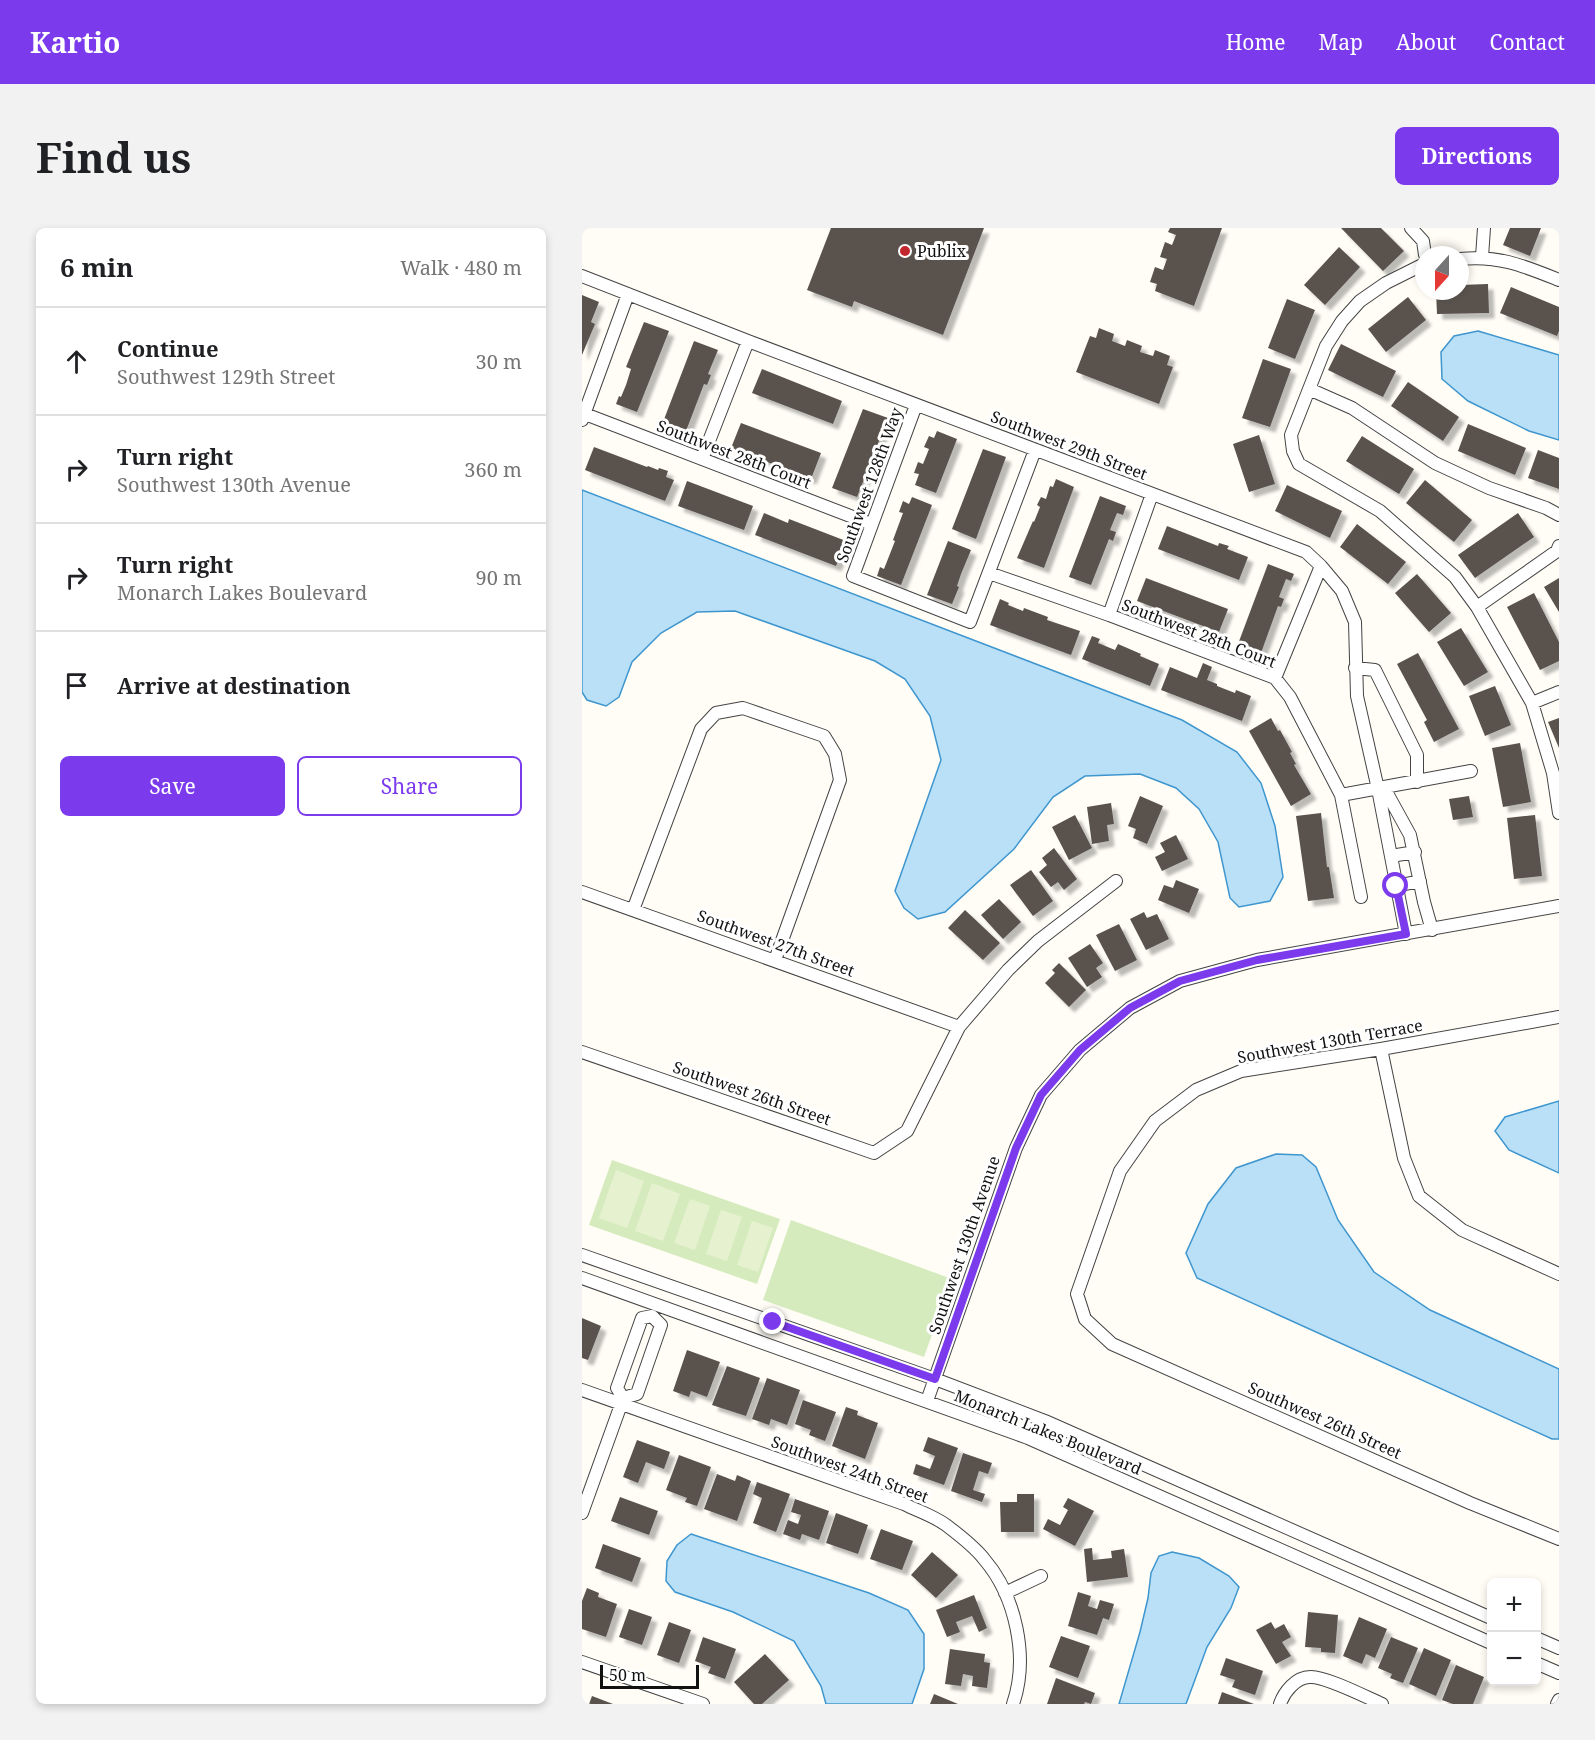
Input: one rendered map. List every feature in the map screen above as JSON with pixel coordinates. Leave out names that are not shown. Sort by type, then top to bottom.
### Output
[{"type":"street","points":[[1411,228],[1424,241],[1424,246]]},
{"type":"street","points":[[1482,257],[1484,228]]},
{"type":"street","points":[[1469,258],[1482,257],[1521,264],[1559,280]]},
{"type":"street","points":[[1415,268],[1386,283],[1360,301],[1342,321],[1326,346],[1291,435],[1293,451],[1299,464],[1380,511],[1455,577],[1477,607],[1532,703],[1553,773],[1559,813]]},
{"type":"street","name":"Southwest 29th Street","points":[[582,276],[1306,552],[1342,591],[1355,622],[1357,696],[1378,789],[1406,934]]},
{"type":"street","points":[[584,418],[628,294]]},
{"type":"street","points":[[702,459],[748,341]]},
{"type":"street","points":[[1309,389],[1352,408],[1435,463],[1489,488],[1546,508],[1559,515]]},
{"type":"street","name":"Southwest 128th Way","points":[[916,405],[852,576],[970,622],[989,573]]},
{"type":"street","name":"Southwest 28th Court","points":[[584,418],[702,459],[871,524]]},
{"type":"street","points":[[989,573],[1035,450]]},
{"type":"street","points":[[1108,615],[1152,494]]},
{"type":"street","points":[[1477,607],[1557,551],[1559,546]]},
{"type":"street","points":[[1275,678],[1321,566]]},
{"type":"street","name":"Southwest 28th Court","points":[[989,573],[1275,678],[1290,698],[1341,795],[1362,897]]},
{"type":"street","points":[[1355,668],[1374,670],[1417,755],[1417,782]]},
{"type":"street","points":[[1532,703],[1559,692]]},
{"type":"street","points":[[633,910],[701,729],[716,713],[743,708],[824,736],[835,754],[840,780],[775,960]]},
{"type":"street","points":[[1341,795],[1471,771]]},
{"type":"street","points":[[1378,789],[1388,795],[1410,835],[1432,930]]},
{"type":"street","points":[[1391,856],[1415,852]]},
{"type":"street","points":[[959,1027],[1008,970],[1038,941],[1116,881]]},
{"type":"street","points":[[1396,886],[1420,882]]},
{"type":"street","name":"Southwest 27th Street","points":[[582,892],[959,1027]]},
{"type":"street","name":"Southwest 130th Avenue","points":[[927,1401],[1016,1148],[1041,1095],[1080,1050],[1130,1008],[1180,981],[1257,960],[1559,906]]},
{"type":"street","name":"Southwest 130th Terrace","points":[[1085,1319],[1077,1294],[1120,1171],[1155,1121],[1196,1090],[1241,1071],[1559,1017]]},
{"type":"street","name":"Southwest 26th Street","points":[[582,1052],[874,1153],[907,1131],[959,1027]]},
{"type":"street","points":[[1381,1049],[1404,1158],[1419,1196],[1462,1230],[1559,1274]]},
{"type":"street","name":"Monarch Lakes Boulevard","points":[[582,1254],[935,1379],[1045,1421],[1487,1616]]},
{"type":"street","name":"Monarch Lakes Boulevard","points":[[582,1278],[654,1310],[927,1401],[1028,1438],[1487,1641]]},
{"type":"street","points":[[582,1513],[622,1401],[617,1388],[642,1318],[654,1310],[661,1325],[637,1394],[622,1401]]},
{"type":"street","name":"Southwest 26th Street","points":[[1085,1319],[1112,1344],[1470,1503],[1559,1539]]},
{"type":"street","name":"Southwest 24th Street","points":[[582,1390],[622,1401],[904,1504],[944,1524],[984,1559],[1005,1593],[1016,1623],[1020,1671],[1013,1704]]},
{"type":"street","points":[[1005,1593],[1041,1576]]},
{"type":"street","points":[[1541,1640],[1559,1648]]},
{"type":"street","points":[[582,1662],[703,1704]]},
{"type":"street","points":[[1541,1665],[1559,1673]]},
{"type":"street","points":[[1280,1704],[1292,1685],[1300,1679],[1311,1677],[1323,1679],[1382,1704]]},
{"type":"green space","points":[[612,1160],[780,1219],[757,1284],[589,1225]]},
{"type":"green space","points":[[616,1170],[644,1181],[627,1228],[599,1218]]},
{"type":"green space","points":[[652,1183],[680,1194],[663,1241],[635,1231]]},
{"type":"green space","points":[[690,1199],[710,1206],[695,1250],[674,1243]]},
{"type":"green space","points":[[721,1210],[742,1217],[727,1261],[706,1254]]},
{"type":"green space","points":[[791,1220],[952,1279],[924,1357],[763,1300]]},
{"type":"green space","points":[[752,1221],[773,1228],[758,1272],[737,1265]]},
{"type":"water","points":[[1478,331],[1559,355],[1559,440],[1529,431],[1468,401],[1442,379],[1441,352],[1454,336]]},
{"type":"water","points":[[582,490],[1182,720],[1237,752],[1261,783],[1275,826],[1283,877],[1270,901],[1239,907],[1230,898],[1218,842],[1199,809],[1176,788],[1140,774],[1085,776],[1053,797],[1014,849],[945,912],[918,919],[904,908],[895,891],[941,760],[930,716],[905,679],[875,661],[735,611],[697,612],[661,633],[632,662],[619,697],[606,706],[587,700],[582,692]]},
{"type":"water","points":[[1559,1101],[1559,1173],[1509,1150],[1495,1131],[1505,1117]]},
{"type":"water","points":[[1276,1154],[1302,1155],[1316,1167],[1338,1220],[1374,1272],[1430,1310],[1559,1369],[1559,1439],[1552,1439],[1197,1278],[1186,1253],[1208,1204],[1236,1168]]},
{"type":"water","points":[[691,1534],[869,1593],[908,1610],[924,1634],[924,1669],[912,1704],[826,1704],[821,1686],[794,1641],[733,1612],[675,1592],[666,1581],[667,1561],[677,1545]]},
{"type":"water","points":[[1172,1552],[1199,1558],[1229,1576],[1239,1587],[1231,1608],[1207,1647],[1186,1704],[1119,1704],[1140,1632],[1151,1573],[1159,1556]]},
{"type":"building","points":[[831,228],[984,228],[943,335],[854,301],[852,307],[807,290]]},
{"type":"building","points":[[1170,228],[1222,228],[1194,306],[1155,291],[1157,284],[1150,282],[1155,267],[1163,270],[1167,259],[1160,257],[1165,242],[1172,245],[1176,235],[1168,232]]},
{"type":"building","points":[[1341,228],[1381,228],[1404,251],[1383,271]]},
{"type":"building","points":[[1510,228],[1541,228],[1530,256],[1503,245]]},
{"type":"building","points":[[1339,247],[1360,267],[1325,305],[1304,285]]},
{"type":"building","points":[[1488,284],[1489,313],[1437,314],[1436,300],[1469,300],[1469,285]]},
{"type":"building","points":[[1511,287],[1559,307],[1557,336],[1500,313]]},
{"type":"building","points":[[582,295],[599,302],[591,322],[595,324],[582,355]]},
{"type":"building","points":[[1408,297],[1426,320],[1386,352],[1368,329]]},
{"type":"building","points":[[1287,299],[1315,310],[1295,359],[1268,348]]},
{"type":"building","points":[[644,322],[669,331],[637,412],[616,404],[626,385],[631,369],[626,367]]},
{"type":"building","points":[[1099,328],[1114,334],[1112,341],[1125,346],[1127,340],[1142,346],[1140,352],[1153,356],[1155,350],[1170,356],[1167,365],[1173,367],[1159,404],[1076,372],[1090,336],[1096,338]]},
{"type":"building","points":[[694,341],[718,350],[708,374],[711,375],[707,385],[704,384],[686,431],[663,422]]},
{"type":"building","points":[[1341,344],[1396,371],[1383,397],[1328,370]]},
{"type":"building","points":[[1263,359],[1291,369],[1270,427],[1242,418]]},
{"type":"building","points":[[762,369],[842,401],[833,424],[752,393]]},
{"type":"building","points":[[1408,382],[1459,417],[1443,441],[1391,406]]},
{"type":"building","points":[[863,409],[888,418],[857,497],[832,488]]},
{"type":"building","points":[[741,423],[821,453],[811,479],[731,448]]},
{"type":"building","points":[[1468,424],[1526,448],[1515,475],[1458,451]]},
{"type":"building","points":[[937,431],[957,439],[936,493],[915,485],[919,474],[914,473],[918,462],[923,464],[929,449],[924,447],[929,436],[934,438]]},
{"type":"building","points":[[1259,435],[1275,484],[1249,492],[1233,444]]},
{"type":"building","points":[[1362,436],[1414,469],[1399,494],[1346,461]]},
{"type":"building","points":[[594,447],[647,467],[668,471],[666,477],[674,480],[665,501],[585,470]]},
{"type":"building","points":[[983,449],[1006,457],[976,539],[952,529]]},
{"type":"building","points":[[1538,450],[1559,458],[1559,489],[1528,478]]},
{"type":"building","points":[[1056,479],[1074,487],[1044,568],[1017,558],[1040,507],[1037,505],[1041,497],[1046,499],[1050,486],[1053,487]]},
{"type":"building","points":[[1425,480],[1472,520],[1454,542],[1406,503]]},
{"type":"building","points":[[687,481],[753,506],[744,530],[678,506]]},
{"type":"building","points":[[1287,485],[1342,511],[1330,538],[1275,511]]},
{"type":"building","points":[[1100,496],[1126,506],[1123,515],[1117,513],[1110,530],[1116,532],[1113,541],[1109,539],[1091,585],[1069,577]]},
{"type":"building","points":[[912,497],[932,505],[901,585],[877,576],[880,567],[884,569],[895,541],[893,540],[903,513],[899,512],[903,501],[909,504]]},
{"type":"building","points":[[764,513],[788,523],[789,519],[846,541],[836,566],[755,535]]},
{"type":"building","points":[[1518,513],[1534,537],[1475,578],[1458,555]]},
{"type":"building","points":[[1357,524],[1406,562],[1388,584],[1340,547]]},
{"type":"building","points":[[1167,526],[1218,546],[1219,543],[1229,546],[1227,549],[1248,557],[1239,580],[1158,549]]},
{"type":"building","points":[[948,541],[971,550],[952,604],[927,595]]},
{"type":"building","points":[[1268,564],[1294,574],[1291,581],[1286,579],[1279,597],[1284,599],[1281,607],[1278,606],[1261,653],[1238,644]]},
{"type":"building","points":[[1417,574],[1451,613],[1429,632],[1395,593]]},
{"type":"building","points":[[1146,578],[1228,609],[1219,632],[1137,601]]},
{"type":"building","points":[[1559,578],[1559,612],[1544,587]]},
{"type":"building","points":[[1534,593],[1559,642],[1559,661],[1540,670],[1507,607]]},
{"type":"building","points":[[1000,599],[1023,611],[1024,608],[1048,617],[1047,620],[1080,631],[1071,655],[990,625]]},
{"type":"building","points":[[1461,628],[1488,672],[1464,686],[1437,642]]},
{"type":"building","points":[[1092,636],[1100,639],[1098,643],[1115,650],[1118,644],[1159,664],[1150,686],[1082,659]]},
{"type":"building","points":[[1418,653],[1459,729],[1434,742],[1424,722],[1427,720],[1397,664]]},
{"type":"building","points":[[1203,663],[1212,667],[1207,680],[1235,693],[1236,690],[1251,696],[1242,721],[1161,690],[1170,667],[1197,678]]},
{"type":"building","points":[[1495,686],[1511,725],[1485,736],[1469,696]]},
{"type":"building","points":[[1271,718],[1292,752],[1290,753],[1296,764],[1294,765],[1311,794],[1291,806],[1249,731]]},
{"type":"building","points":[[1559,718],[1559,748],[1548,722]]},
{"type":"building","points":[[1520,743],[1531,802],[1503,807],[1492,748]]},
{"type":"building","points":[[1140,796],[1163,806],[1147,844],[1133,838],[1136,829],[1128,826]]},
{"type":"building","points":[[1469,796],[1473,817],[1453,820],[1449,799]]},
{"type":"building","points":[[1111,803],[1114,824],[1107,825],[1109,841],[1092,844],[1087,807]]},
{"type":"building","points":[[1321,813],[1327,867],[1329,867],[1334,898],[1308,901],[1296,816]]},
{"type":"building","points":[[1075,815],[1092,848],[1069,860],[1052,827]]},
{"type":"building","points":[[1535,815],[1542,876],[1514,879],[1507,818]]},
{"type":"building","points":[[1176,835],[1188,859],[1162,871],[1155,857],[1165,852],[1160,843]]},
{"type":"building","points":[[1054,848],[1077,879],[1064,890],[1058,882],[1051,887],[1039,872],[1047,865],[1042,858]]},
{"type":"building","points":[[1031,870],[1053,901],[1033,916],[1010,885]]},
{"type":"building","points":[[1176,880],[1199,889],[1189,913],[1158,900],[1164,885],[1173,888]]},
{"type":"building","points":[[999,899],[1021,922],[1003,939],[981,915]]},
{"type":"building","points":[[965,910],[1000,943],[983,960],[948,928]]},
{"type":"building","points":[[1144,912],[1147,918],[1157,914],[1169,939],[1146,950],[1130,919]]},
{"type":"building","points":[[1119,924],[1137,960],[1115,971],[1096,935]]},
{"type":"building","points":[[1090,944],[1103,963],[1096,968],[1102,977],[1087,987],[1068,958]]},
{"type":"building","points":[[1059,963],[1086,990],[1069,1007],[1045,983],[1055,973],[1052,970]]},
{"type":"building","points":[[582,1318],[601,1326],[588,1360],[582,1358]]},
{"type":"building","points":[[687,1350],[720,1362],[707,1397],[691,1391],[689,1397],[673,1391]]},
{"type":"building","points":[[727,1366],[760,1378],[746,1416],[712,1405]]},
{"type":"building","points":[[767,1378],[800,1390],[787,1425],[771,1419],[769,1425],[752,1419]]},
{"type":"building","points":[[803,1400],[836,1412],[825,1441],[809,1435],[811,1430],[795,1424]]},
{"type":"building","points":[[846,1407],[858,1411],[857,1415],[878,1423],[865,1459],[832,1446]]},
{"type":"building","points":[[928,1437],[958,1448],[944,1485],[913,1474],[916,1464],[930,1469],[935,1456],[923,1451]]},
{"type":"building","points":[[637,1440],[670,1452],[664,1469],[646,1462],[638,1483],[623,1477]]},
{"type":"building","points":[[963,1453],[992,1463],[988,1474],[979,1471],[973,1490],[985,1494],[982,1502],[951,1491]]},
{"type":"building","points":[[679,1455],[711,1467],[697,1506],[685,1502],[687,1498],[666,1490]]},
{"type":"building","points":[[717,1474],[735,1481],[737,1475],[751,1481],[737,1521],[704,1509]]},
{"type":"building","points":[[757,1482],[790,1494],[776,1532],[753,1523],[762,1498],[753,1494]]},
{"type":"building","points":[[1017,1494],[1034,1494],[1034,1532],[1001,1532],[1000,1502],[1017,1502]]},
{"type":"building","points":[[620,1497],[658,1511],[649,1535],[611,1521]]},
{"type":"building","points":[[1068,1498],[1094,1511],[1075,1546],[1043,1529],[1048,1519],[1060,1525],[1068,1510],[1063,1507]]},
{"type":"building","points":[[795,1499],[829,1511],[819,1540],[802,1534],[800,1540],[783,1534],[788,1520],[798,1524],[801,1515],[791,1512]]},
{"type":"building","points":[[836,1513],[868,1525],[858,1554],[826,1543]]},
{"type":"building","points":[[881,1529],[913,1541],[902,1570],[870,1559]]},
{"type":"building","points":[[603,1544],[641,1558],[632,1582],[595,1568]]},
{"type":"building","points":[[1092,1548],[1093,1560],[1112,1558],[1111,1551],[1124,1549],[1128,1577],[1087,1582],[1084,1549]]},
{"type":"building","points":[[932,1552],[958,1575],[936,1598],[911,1575]]},
{"type":"building","points":[[587,1588],[599,1593],[598,1597],[617,1604],[606,1637],[582,1629],[582,1601]]},
{"type":"building","points":[[1078,1592],[1091,1596],[1088,1606],[1097,1609],[1100,1600],[1114,1604],[1109,1620],[1103,1618],[1097,1635],[1068,1626]]},
{"type":"building","points":[[974,1595],[987,1628],[979,1632],[972,1616],[956,1622],[960,1632],[947,1637],[936,1610]]},
{"type":"building","points":[[629,1609],[652,1617],[642,1645],[619,1637]]},
{"type":"building","points":[[1308,1612],[1338,1615],[1335,1653],[1321,1652],[1321,1648],[1305,1647]]},
{"type":"building","points":[[1359,1617],[1387,1629],[1375,1658],[1366,1654],[1362,1664],[1343,1656]]},
{"type":"building","points":[[669,1622],[691,1630],[679,1663],[657,1655]]},
{"type":"building","points":[[1271,1622],[1275,1629],[1284,1624],[1291,1637],[1282,1642],[1291,1656],[1276,1664],[1256,1630]]},
{"type":"building","points":[[1061,1636],[1090,1646],[1078,1678],[1049,1667]]},
{"type":"building","points":[[703,1637],[736,1649],[725,1679],[708,1673],[711,1667],[695,1661]]},
{"type":"building","points":[[1391,1637],[1418,1648],[1403,1683],[1390,1678],[1392,1674],[1378,1668]]},
{"type":"building","points":[[1424,1648],[1451,1660],[1436,1696],[1409,1684]]},
{"type":"building","points":[[950,1649],[985,1654],[984,1662],[990,1663],[987,1688],[972,1686],[973,1676],[963,1674],[961,1686],[945,1684]]},
{"type":"building","points":[[765,1654],[789,1680],[762,1704],[754,1704],[734,1682]]},
{"type":"building","points":[[1226,1658],[1263,1671],[1255,1695],[1232,1687],[1235,1680],[1220,1675]]},
{"type":"building","points":[[1456,1665],[1484,1677],[1473,1704],[1453,1704],[1442,1700]]},
{"type":"building","points":[[1056,1678],[1095,1693],[1091,1704],[1085,1702],[1084,1704],[1047,1704]]},
{"type":"building","points":[[1222,1692],[1254,1704],[1218,1704]]},
{"type":"building","points":[[934,1694],[958,1704],[930,1704]]},
{"type":"building","points":[[592,1696],[613,1704],[589,1704]]},
{"type":"place","name":"Publix","points":[[905,251]]},
{"type":"route","points":[[773,1322],[935,1379],[1016,1148],[1041,1095],[1080,1050],[1130,1008],[1180,981],[1257,960],[1406,934],[1396,886]]}]
